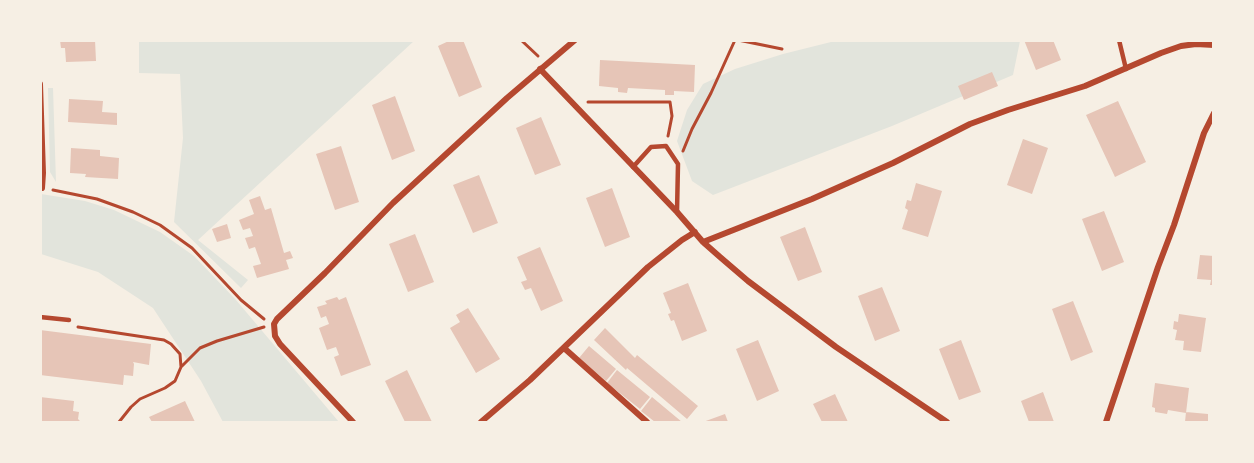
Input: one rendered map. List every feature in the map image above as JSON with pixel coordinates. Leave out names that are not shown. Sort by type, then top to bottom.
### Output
[{"type":"street","points":[[352,423],[286,352],[275,336],[274,324],[280,315],[325,273],[393,203],[507,98],[575,40]]},
{"type":"street","points":[[703,242],[812,199],[893,163],[970,124],[1085,86],[1181,46],[1214,45]]},
{"type":"street","points":[[540,69],[703,242],[748,281],[836,347],[947,423]]},
{"type":"street","points":[[40,84],[43,173],[41,188]]},
{"type":"street","points":[[1106,423],[1204,133],[1214,113]]},
{"type":"street","points":[[481,423],[564,348],[648,267],[695,232]]},
{"type":"street","points":[[564,348],[647,423]]},
{"type":"lane","points":[[1119,40],[1126,69]]},
{"type":"lane","points":[[633,167],[651,147],[666,146],[678,164],[677,212]]},
{"type":"lane","points":[[40,317],[69,320]]},
{"type":"path","points":[[521,40],[539,58],[540,69]]},
{"type":"path","points":[[678,164],[692,129],[736,40],[782,49]]},
{"type":"path","points":[[571,102],[670,102],[672,116],[666,146]]},
{"type":"path","points":[[41,188],[97,199],[160,225],[192,248],[242,300],[274,324]]},
{"type":"path","points":[[69,320],[79,328],[164,340],[180,354],[181,367]]},
{"type":"path","points":[[120,423],[140,399],[175,381],[181,367],[200,348],[274,324]]},
{"type":"shaded area","points":[[139,40],[414,41],[198,240],[248,280],[241,288],[174,222],[183,138],[180,74],[139,73]]},
{"type":"shaded area","points":[[835,41],[1020,41],[1013,75],[892,126],[713,195],[692,181],[677,141],[687,110],[703,84],[735,69]]},
{"type":"shaded area","points":[[48,88],[53,88],[56,182],[50,172]]},
{"type":"shaded area","points":[[41,194],[85,201],[114,210],[160,232],[194,256],[236,300],[339,422],[223,422],[201,381],[153,308],[98,272],[41,254]]},
{"type":"building","points":[[60,40],[95,40],[96,61],[66,62],[65,48],[61,48]]},
{"type":"building","points":[[451,40],[463,40],[482,87],[459,97],[438,46]]},
{"type":"building","points":[[1024,40],[1053,40],[1061,60],[1036,70]]},
{"type":"building","points":[[600,60],[695,65],[694,92],[674,91],[674,95],[665,95],[665,90],[628,88],[627,93],[618,92],[618,88],[599,86]]},
{"type":"building","points":[[992,72],[998,86],[964,100],[958,86]]},
{"type":"building","points":[[395,96],[415,151],[392,160],[372,105]]},
{"type":"building","points":[[69,99],[103,101],[102,112],[117,113],[117,125],[68,122]]},
{"type":"building","points":[[1118,101],[1146,162],[1115,177],[1086,115]]},
{"type":"building","points":[[541,117],[561,165],[535,175],[516,128]]},
{"type":"building","points":[[1023,139],[1048,148],[1032,194],[1007,185]]},
{"type":"building","points":[[341,146],[359,202],[335,210],[316,154]]},
{"type":"building","points":[[71,148],[100,150],[100,156],[119,158],[118,179],[85,177],[86,174],[70,173]]},
{"type":"building","points":[[479,175],[498,223],[473,233],[453,185]]},
{"type":"building","points":[[916,183],[942,191],[928,237],[902,229],[908,210],[905,208],[907,200],[911,201]]},
{"type":"building","points":[[612,188],[630,237],[605,247],[586,198]]},
{"type":"building","points":[[260,196],[265,210],[271,208],[284,253],[290,251],[293,258],[286,260],[289,269],[257,278],[253,266],[261,264],[255,247],[249,249],[245,238],[253,236],[250,228],[243,230],[239,220],[254,214],[249,200]]},
{"type":"building","points":[[1104,211],[1124,262],[1102,271],[1082,219]]},
{"type":"building","points":[[227,224],[231,238],[217,242],[212,229]]},
{"type":"building","points":[[805,227],[822,272],[798,281],[780,237]]},
{"type":"building","points":[[415,234],[434,282],[408,292],[389,244]]},
{"type":"building","points":[[540,247],[563,301],[541,311],[531,288],[525,290],[521,282],[527,280],[517,257]]},
{"type":"building","points":[[1200,255],[1214,256],[1214,285],[1210,285],[1211,280],[1197,279]]},
{"type":"building","points":[[688,283],[707,331],[682,341],[674,320],[671,321],[668,314],[671,313],[663,293]]},
{"type":"building","points":[[882,287],[900,331],[875,341],[858,296]]},
{"type":"building","points":[[337,297],[339,300],[346,297],[371,365],[341,376],[334,357],[339,355],[336,347],[327,350],[319,328],[329,324],[326,316],[321,318],[317,307]]},
{"type":"building","points":[[1073,301],[1093,352],[1071,361],[1052,309]]},
{"type":"building","points":[[468,308],[500,359],[476,373],[450,328],[460,322],[456,315]]},
{"type":"building","points":[[1179,314],[1206,318],[1201,352],[1183,350],[1184,341],[1175,340],[1177,330],[1173,329],[1174,321],[1178,322]]},
{"type":"building","points":[[605,328],[635,358],[637,355],[698,406],[687,419],[627,368],[626,370],[594,340]]},
{"type":"building","points":[[40,330],[151,344],[149,365],[133,362],[133,376],[124,375],[123,385],[40,375]]},
{"type":"building","points":[[758,340],[779,391],[757,401],[736,349]]},
{"type":"building","points":[[961,340],[981,392],[959,400],[939,349]]},
{"type":"building","points":[[589,346],[616,369],[606,381],[579,358]]},
{"type":"building","points":[[407,370],[432,422],[405,422],[385,381]]},
{"type":"building","points":[[617,370],[650,397],[640,409],[607,383]]},
{"type":"building","points":[[1155,383],[1189,388],[1186,413],[1168,410],[1167,414],[1155,412],[1155,408],[1152,407]]},
{"type":"building","points":[[1043,392],[1054,422],[1029,422],[1021,401]]},
{"type":"building","points":[[835,394],[848,422],[822,422],[813,404]]},
{"type":"building","points":[[40,397],[74,401],[73,411],[79,412],[78,419],[81,422],[40,422]]},
{"type":"building","points":[[652,397],[682,422],[655,422],[641,411]]},
{"type":"building","points":[[185,401],[195,422],[152,422],[149,417]]},
{"type":"building","points":[[1186,412],[1208,414],[1208,422],[1185,422]]},
{"type":"building","points":[[725,414],[728,422],[703,422]]}]
